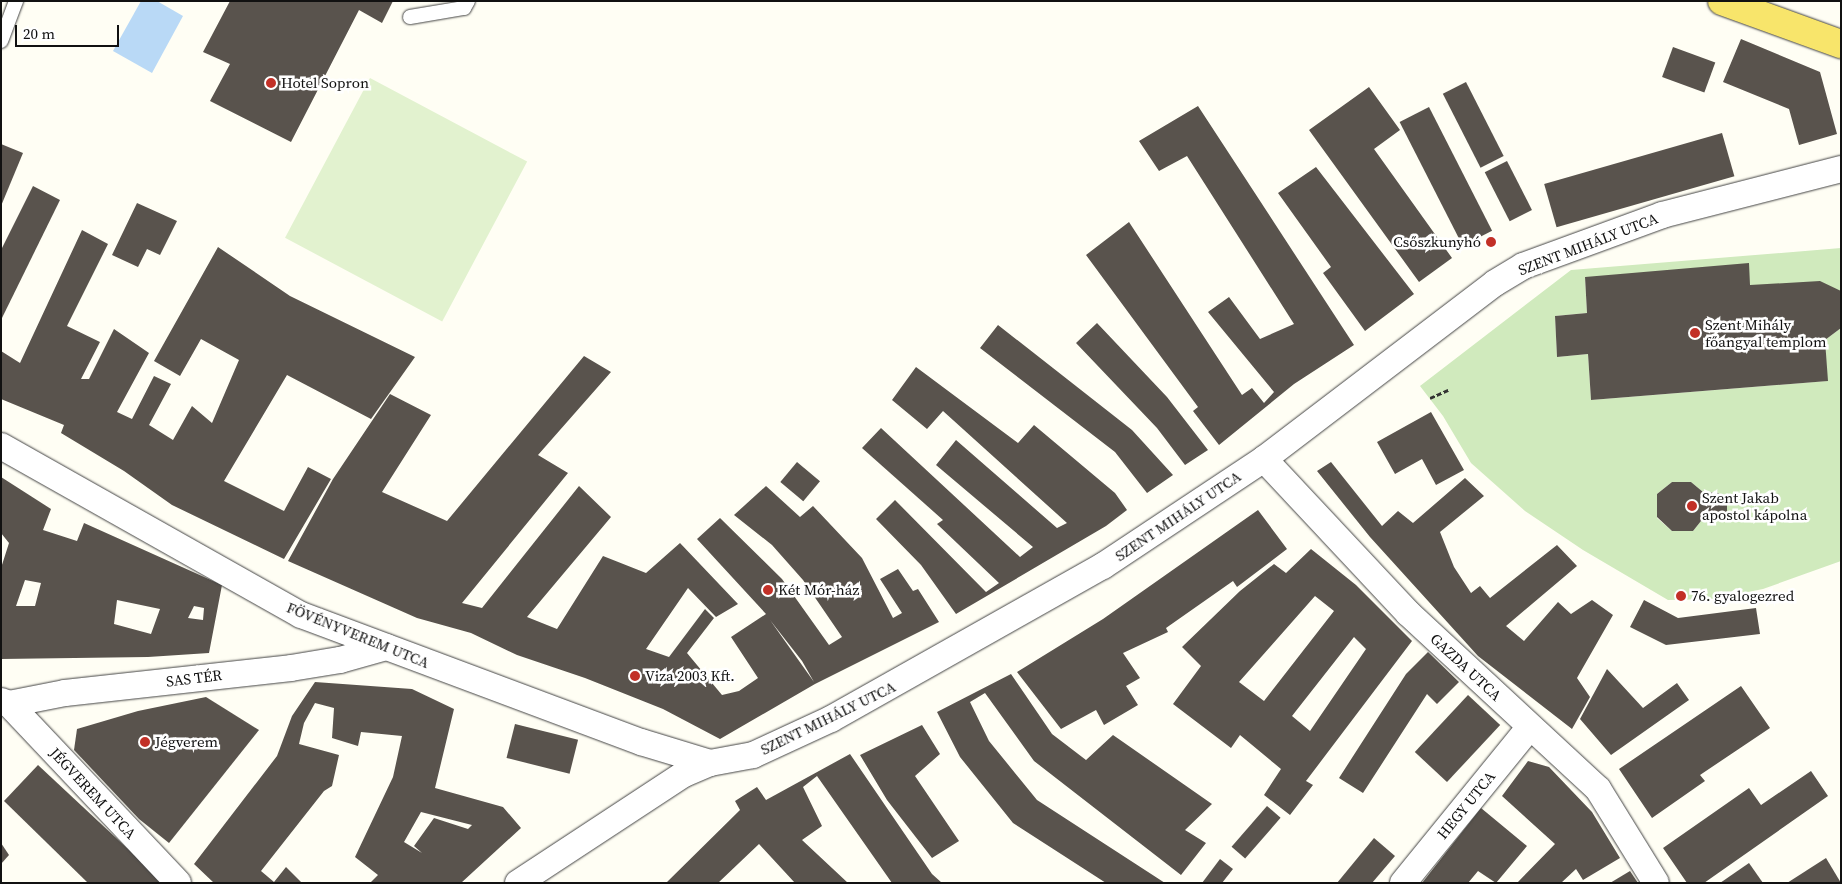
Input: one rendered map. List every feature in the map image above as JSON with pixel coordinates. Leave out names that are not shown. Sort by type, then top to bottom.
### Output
[{"type":"main road","points":[[1722,1],[1841,44]]},
{"type":"main road","points":[[1807,32],[1841,37]]},
{"type":"street","name":"SZENT MIHÁLY UTCA","points":[[518,883],[684,774],[710,763],[753,755],[831,719],[943,659],[1103,566],[1264,459],[1495,283],[1523,266],[1662,215],[1841,169]]},
{"type":"street","name":"FÖVÉNYVEREM UTCA","points":[[1,446],[301,615],[641,742],[710,763]]},
{"type":"street","name":"GAZDA UTCA","points":[[1264,459],[1408,613],[1598,789],[1656,883]]},
{"type":"street","points":[[291,668],[310,659],[318,648],[317,636],[301,615]]},
{"type":"street","name":"SAS TÉR","points":[[5,702],[65,693],[291,668],[340,660],[386,647]]},
{"type":"street","name":"JÉGVEREM UTCA","points":[[5,702],[178,883]]},
{"type":"street","name":"HEGY UTCA","points":[[1403,883],[1530,727]]},
{"type":"lane","points":[[1,41],[16,1]]},
{"type":"lane","points":[[410,17],[464,8],[468,1]]},
{"type":"path","points":[[1430,398],[1448,390]]},
{"type":"green space","points":[[370,78],[527,162],[442,321],[285,238]]},
{"type":"green space","points":[[1841,248],[1841,291],[1585,278],[1587,313],[1555,316],[1557,357],[1588,354],[1591,400],[1827,381],[1825,340],[1841,328],[1841,561],[1763,589],[1713,599],[1668,600],[1583,550],[1525,511],[1471,463],[1443,416],[1420,386],[1571,270]],"holes":[[[1672,482],[1691,482],[1703,492],[1718,493],[1726,501],[1726,511],[1719,520],[1701,521],[1693,531],[1672,531],[1657,518],[1657,494]]]},
{"type":"water","points":[[141,1],[157,1],[183,16],[152,73],[113,51]]},
{"type":"building","name":"Hotel Sopron","points":[[230,1],[393,1],[382,23],[359,10],[291,142],[210,101],[230,64],[203,52]]},
{"type":"building","points":[[1741,39],[1820,72],[1837,134],[1799,145],[1789,109],[1723,82]]},
{"type":"building","points":[[1673,47],[1715,62],[1704,92],[1662,77]]},
{"type":"building","points":[[1466,82],[1504,156],[1481,168],[1443,94]]},
{"type":"building","points":[[1369,87],[1400,130],[1374,149],[1452,258],[1419,282],[1309,130]]},
{"type":"building","points":[[1198,106],[1354,345],[1294,384],[1219,445],[1193,411],[1198,407],[1086,255],[1129,222],[1242,395],[1252,388],[1264,403],[1274,392],[1208,312],[1229,297],[1260,339],[1294,324],[1187,156],[1159,171],[1139,141]]},
{"type":"building","points":[[1429,107],[1492,231],[1463,246],[1400,122]]},
{"type":"building","points":[[1722,133],[1734,176],[1557,227],[1544,184]]},
{"type":"building","points":[[1,144],[23,153],[1,206]]},
{"type":"building","points":[[1507,161],[1532,210],[1510,221],[1485,172]]},
{"type":"building","points":[[1316,167],[1414,294],[1365,331],[1323,273],[1331,267],[1278,193]]},
{"type":"building","points":[[33,186],[60,200],[1,320],[1,250]]},
{"type":"building","points":[[137,203],[177,221],[160,255],[147,249],[138,267],[112,255]]},
{"type":"building","points":[[82,230],[108,244],[67,326],[100,342],[81,379],[89,379],[114,329],[149,353],[117,412],[132,419],[154,376],[171,384],[149,425],[173,440],[192,406],[212,423],[239,360],[201,339],[180,376],[154,361],[218,247],[290,296],[415,357],[371,419],[287,375],[224,481],[284,511],[308,467],[331,479],[284,559],[172,505],[124,471],[61,433],[64,425],[1,399],[1,351],[20,363]]},
{"type":"building","name":"Szent Mihály főangyal templom","points":[[1749,263],[1750,285],[1820,281],[1841,291],[1841,328],[1825,340],[1828,381],[1591,400],[1588,354],[1557,357],[1555,316],[1587,313],[1585,277]]},
{"type":"building","points":[[1097,323],[1167,397],[1208,450],[1185,465],[1157,428],[1076,343]]},
{"type":"building","points":[[998,325],[1132,430],[1173,475],[1147,493],[1115,452],[980,348]]},
{"type":"building","points":[[584,356],[611,372],[538,455],[568,473],[462,603],[482,608],[579,486],[611,517],[527,617],[557,629],[603,556],[646,573],[680,543],[738,604],[716,617],[688,588],[646,649],[669,657],[705,609],[714,618],[687,653],[722,695],[739,691],[758,678],[731,637],[766,614],[697,539],[720,518],[782,579],[829,645],[842,637],[803,580],[772,545],[734,515],[766,486],[800,517],[813,506],[862,558],[893,618],[902,613],[880,579],[898,569],[913,591],[918,589],[939,622],[815,684],[720,739],[663,709],[585,678],[517,655],[471,633],[417,618],[288,561],[333,479],[390,394],[431,415],[382,492],[447,521]],"holes":[[[770,620],[802,661],[814,682]]]},
{"type":"building","points":[[916,367],[1018,443],[1034,425],[1115,493],[1127,510],[1106,526],[956,614],[921,565],[876,519],[895,500],[986,592],[999,583],[937,524],[943,520],[862,448],[881,428],[1020,557],[1033,547],[936,465],[956,440],[1057,528],[1067,523],[943,411],[927,429],[892,400]]},
{"type":"building","points":[[1431,412],[1464,470],[1436,485],[1422,459],[1395,474],[1377,442]]},
{"type":"building","points":[[797,462],[820,481],[803,501],[780,482]]},
{"type":"building","points":[[1331,462],[1382,526],[1398,511],[1413,523],[1465,478],[1484,496],[1440,532],[1454,567],[1471,593],[1480,586],[1490,598],[1557,545],[1577,566],[1506,626],[1524,641],[1558,602],[1571,614],[1592,600],[1613,615],[1577,678],[1590,697],[1572,729],[1478,656],[1370,537],[1317,471]]},
{"type":"building","points":[[1,477],[51,509],[43,530],[77,541],[84,523],[222,585],[209,653],[148,657],[1,659],[1,568],[9,543],[1,533]],"holes":[[[25,580],[41,583],[35,606],[16,606]],[[117,600],[160,609],[151,634],[114,624]],[[194,606],[204,608],[203,620],[188,618]]]},
{"type":"building","name":"Szent Jakab apostol kápolna","points":[[1672,482],[1691,482],[1703,492],[1718,493],[1727,501],[1727,511],[1719,520],[1701,521],[1693,531],[1672,531],[1657,517],[1657,494]]},
{"type":"building","points":[[1258,510],[1287,549],[1237,587],[1233,581],[1166,628],[1168,632],[1123,653],[1140,678],[1126,686],[1138,705],[1104,725],[1096,710],[1061,729],[1017,672],[1103,619]]},
{"type":"building","points":[[1311,549],[1356,585],[1412,641],[1306,781],[1313,785],[1290,815],[1264,795],[1281,769],[1240,735],[1231,748],[1173,704],[1201,666],[1182,647],[1240,591],[1274,564],[1286,573]],"holes":[[[1315,596],[1334,611],[1264,701],[1239,682]],[[1354,637],[1366,649],[1310,731],[1292,716]]]},
{"type":"building","points":[[1644,600],[1678,618],[1756,608],[1760,634],[1666,645],[1630,627]]},
{"type":"building","points":[[1428,652],[1459,682],[1437,704],[1427,694],[1363,793],[1339,778],[1406,674]]},
{"type":"building","points":[[1607,669],[1643,708],[1677,683],[1689,700],[1611,755],[1580,719]]},
{"type":"building","points":[[1011,674],[1052,734],[1086,760],[1113,735],[1212,804],[1185,830],[1206,843],[1181,875],[1034,761],[985,693],[970,702],[989,741],[1037,800],[1165,883],[1106,883],[1013,823],[960,757],[937,712]]},
{"type":"building","points":[[315,682],[412,689],[454,709],[435,788],[503,807],[521,828],[461,883],[370,883],[378,875],[355,857],[393,777],[402,736],[361,732],[358,746],[332,738],[334,708],[315,703],[304,723],[299,744],[339,755],[332,786],[324,791],[261,871],[274,882],[286,867],[302,883],[214,883],[194,864],[277,756],[292,716]],"holes":[[[421,812],[472,825],[468,829],[434,818],[414,846],[422,853],[404,842]]]},
{"type":"building","points":[[1741,686],[1770,728],[1700,775],[1705,781],[1652,818],[1619,769]]},
{"type":"building","points":[[1468,695],[1500,725],[1447,782],[1415,752]]},
{"type":"building","points":[[206,697],[259,730],[169,843],[139,819],[74,750],[77,729],[138,711]]},
{"type":"building","points":[[515,724],[578,740],[570,774],[507,758]]},
{"type":"building","points":[[922,725],[940,754],[915,776],[959,841],[932,858],[887,800],[860,755]]},
{"type":"building","points":[[850,754],[932,874],[942,883],[892,883],[817,776],[803,787],[822,826],[802,840],[848,883],[795,883],[759,844],[718,883],[666,883],[740,810],[735,801],[757,787],[766,800]]},
{"type":"building","points":[[1528,761],[1549,767],[1592,812],[1620,858],[1583,880],[1576,869],[1561,883],[1517,883],[1555,844],[1502,796]]},
{"type":"building","points":[[38,765],[163,883],[88,883],[4,801]]},
{"type":"building","points":[[1811,771],[1828,796],[1704,883],[1687,883],[1663,848],[1749,788],[1761,805]]},
{"type":"building","points":[[1267,806],[1281,818],[1245,859],[1232,847]]},
{"type":"building","points":[[1481,808],[1527,846],[1496,883],[1478,871],[1468,883],[1422,883]]},
{"type":"building","points":[[1374,838],[1395,856],[1372,883],[1337,883]]},
{"type":"building","points":[[1,843],[9,855],[1,864]]},
{"type":"building","points":[[1826,858],[1841,883],[1787,883]]},
{"type":"building","points":[[1220,859],[1233,869],[1222,883],[1202,883]]},
{"type":"building","points":[[1749,863],[1763,883],[1720,883]]},
{"type":"building","points":[[1630,871],[1638,883],[1610,883]]},
{"type":"place","name":"Hotel Sopron","points":[[271,83]]},
{"type":"place","name":"Csőszkunyhó","points":[[1491,242]]},
{"type":"place","name":"Szent Mihály főangyal templom","points":[[1695,333]]},
{"type":"place","name":"Szent Jakab apostol kápolna","points":[[1692,506]]},
{"type":"place","name":"Két Mór-ház","points":[[768,590]]},
{"type":"place","name":"76. gyalogezred","points":[[1681,596]]},
{"type":"place","name":"Viza 2003 Kft.","points":[[635,676]]},
{"type":"place","name":"Jégverem","points":[[145,742]]}]
